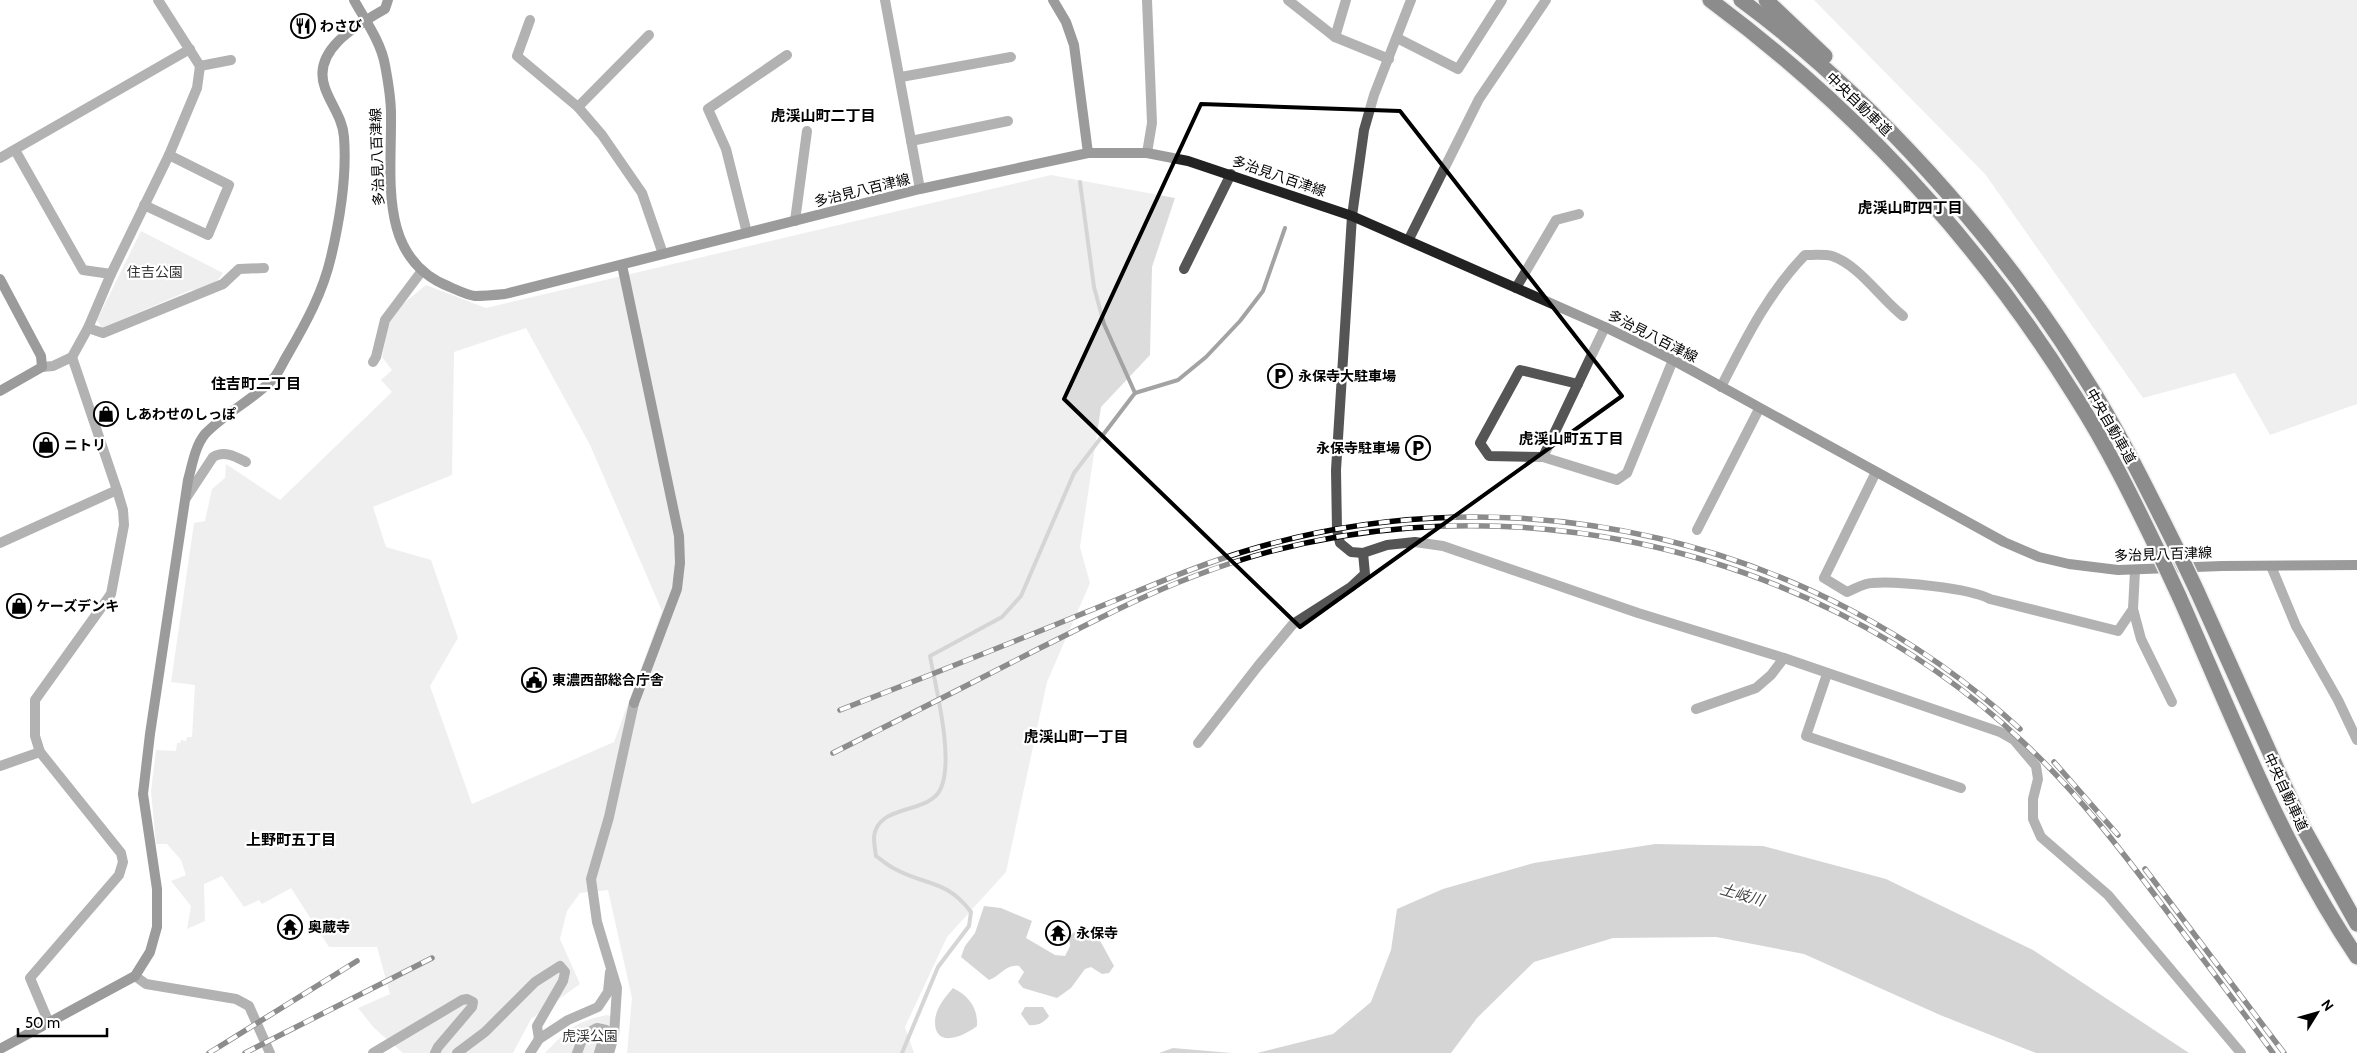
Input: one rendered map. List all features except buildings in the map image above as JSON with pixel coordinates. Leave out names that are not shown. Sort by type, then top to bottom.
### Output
[{"type":"highway","name":"中央自動車道","points":[[1710,0],[1783,56],[1843,110],[1905,173],[1977,256],[2013,304],[2076,397],[2122,478],[2159,553],[2281,822],[2329,914],[2357,957]]},
{"type":"highway","name":"中央自動車道","points":[[1741,0],[1831,74],[1920,163],[1993,249],[2072,358],[2109,417],[2178,551],[2305,831],[2357,924]]},
{"type":"highway","points":[[1766,0],[1868,100],[1900,136],[1920,163]]},
{"type":"main road","name":"多治見八百津線","points":[[354,0],[376,40],[385,63],[391,111],[392,207],[398,236],[407,256],[421,272],[443,285],[473,296],[505,294],[920,189],[1088,153],[1146,153],[1188,161],[1231,174],[1352,216],[1409,239],[1605,327],[1673,360],[1759,409],[2004,542],[2039,557],[2087,567],[2135,571],[2222,566],[2357,565]]},
{"type":"main road","points":[[0,1049],[135,976],[150,952],[157,927],[157,889],[142,794],[148,741],[186,498],[195,454],[204,435],[274,378],[305,324],[327,274],[338,228],[343,181],[344,136],[339,116],[325,88],[321,71],[330,48],[365,20],[385,9],[388,0]]},
{"type":"main road","points":[[1053,0],[1066,22],[1074,45],[1088,153]]},
{"type":"main road","points":[[622,265],[679,536],[680,563],[677,589],[634,703]]},
{"type":"main road","points":[[0,279],[41,356],[42,367],[0,391]]},
{"type":"street","points":[[42,367],[53,366],[72,357],[88,328],[111,274],[169,155],[196,88],[200,66],[158,0]]},
{"type":"street","points":[[885,0],[901,77],[920,189]]},
{"type":"street","points":[[1146,153],[1152,123],[1147,0]]},
{"type":"street","points":[[1288,0],[1335,37],[1389,59]]},
{"type":"street","points":[[1335,37],[1346,0]]},
{"type":"street","points":[[1411,0],[1374,95],[1364,130],[1352,216],[1336,470],[1337,530],[1340,543],[1351,552],[1363,553],[1387,545],[1406,543],[1444,546],[1638,613],[1784,658],[2000,732],[2014,740],[2036,766],[2038,779],[2033,799],[2033,819],[2041,837],[2108,895],[2242,1053]]},
{"type":"street","points":[[1397,38],[1458,68],[1502,0]]},
{"type":"street","points":[[1409,239],[1479,99],[1546,0]]},
{"type":"street","points":[[530,20],[517,56],[578,107],[602,135],[642,193],[663,254]]},
{"type":"street","points":[[578,107],[649,35]]},
{"type":"street","points":[[0,158],[190,48]]},
{"type":"street","points":[[747,233],[726,149],[708,109],[788,55]]},
{"type":"street","points":[[901,77],[1011,57]]},
{"type":"street","points":[[200,66],[231,60]]},
{"type":"street","points":[[911,141],[1008,121]]},
{"type":"street","points":[[795,222],[807,131]]},
{"type":"street","points":[[15,150],[83,270],[111,274]]},
{"type":"street","points":[[144,205],[208,235],[229,185],[169,155]]},
{"type":"street","points":[[1184,269],[1231,174]]},
{"type":"street","points":[[1516,288],[1556,220],[1579,214]]},
{"type":"street","points":[[1721,387],[1756,320],[1785,275],[1805,255],[1832,256],[1855,270],[1863,275],[1887,304],[1903,316]]},
{"type":"street","points":[[88,328],[103,333],[223,284],[239,269],[264,268]]},
{"type":"street","points":[[372,362],[376,357],[385,320],[421,272]]},
{"type":"street","points":[[1543,457],[1605,327]]},
{"type":"street","points":[[49,1023],[30,978],[119,874],[123,862],[121,853],[40,752],[35,736],[34,700],[111,594],[124,524],[123,510],[72,357]]},
{"type":"street","points":[[1578,384],[1520,370],[1480,443],[1489,456],[1543,457],[1617,480],[1626,473],[1673,360]]},
{"type":"street","points":[[1697,530],[1759,409]]},
{"type":"street","points":[[186,498],[209,462],[218,454],[234,456],[246,462]]},
{"type":"street","points":[[1876,472],[1824,578],[1847,592],[1871,582],[1979,593],[1990,598],[2118,631],[2133,609]]},
{"type":"street","points":[[0,543],[116,490]]},
{"type":"street","points":[[1198,743],[1258,666],[1294,624],[1351,587],[1365,574],[1363,553]]},
{"type":"street","points":[[2271,566],[2296,626],[2338,700],[2357,740]]},
{"type":"street","points":[[2135,571],[2133,609],[2141,639],[2172,702]]},
{"type":"street","points":[[1696,709],[1756,688],[1771,675],[1784,658]]},
{"type":"street","points":[[1828,674],[1806,736],[1961,788]]},
{"type":"street","points":[[599,1053],[608,1046],[616,1017],[617,988],[597,922],[591,879],[609,817],[634,703]]},
{"type":"street","points":[[0,766],[40,752]]},
{"type":"street","points":[[457,1053],[491,1026],[535,982],[560,966],[565,972],[563,981],[537,1026],[538,1039]]},
{"type":"street","points":[[598,1007],[608,992],[610,966]]},
{"type":"street","points":[[135,976],[146,984],[236,999],[249,1006],[270,1053]]},
{"type":"street","points":[[373,1053],[462,1000],[468,999],[473,1002],[472,1007],[435,1053]]},
{"type":"street","points":[[530,1053],[538,1039],[568,1020],[598,1007],[611,1009],[616,1017]]},
{"type":"street","points":[[577,1053],[584,1035],[597,1028],[606,1030],[608,1046]]},
{"type":"highlighted area","points":[[1201,104],[1400,111],[1622,396],[1300,627],[1064,399]]},
{"type":"green space","points":[[1814,0],[2357,0],[2357,404],[2270,435],[2235,373],[2143,398],[1985,174]]},
{"type":"green space","points":[[1051,175],[1175,198],[1152,267],[1150,355],[1101,407],[1080,547],[1090,583],[1047,682],[1006,872],[947,937],[905,1027],[914,1053],[627,1053],[632,998],[608,890],[580,893],[567,911],[560,939],[580,984],[531,1019],[513,1053],[403,1053],[374,1028],[358,1008],[390,994],[377,947],[329,947],[291,888],[262,904],[259,900],[244,907],[222,876],[204,884],[205,921],[187,929],[191,906],[171,881],[186,875],[181,860],[167,844],[156,844],[151,791],[156,750],[176,751],[177,743],[180,743],[181,740],[186,741],[187,737],[192,737],[195,685],[171,682],[194,523],[205,521],[212,489],[225,478],[226,464],[280,500],[392,392],[381,380],[392,370],[382,357],[389,321],[404,303],[426,285],[486,308]],"holes":[[[526,328],[590,445],[662,611],[614,742],[472,804],[430,686],[458,638],[431,560],[386,547],[373,507],[452,475],[454,352]]]},
{"type":"green space","name":"住吉公園","points":[[141,231],[223,273],[217,281],[205,288],[191,290],[102,328],[97,320]]},
{"type":"green space","name":"虎渓公園","points":[[607,1015],[614,1017],[605,1053],[545,1053],[573,1028],[587,1020]]},
{"type":"water","name":"土岐川","points":[[1655,844],[1763,846],[1886,879],[2033,950],[2189,1053],[2036,1053],[1940,1015],[1804,954],[1716,937],[1613,938],[1534,962],[1477,1018],[1451,1053],[1257,1053],[1333,1034],[1371,1002],[1391,950],[1397,909],[1443,889],[1534,863]]},
{"type":"water","points":[[984,906],[1001,908],[1032,921],[1026,938],[1055,955],[1065,956],[1070,946],[1069,937],[1076,930],[1085,938],[1098,937],[1114,966],[1109,973],[1102,974],[1091,967],[1085,969],[1071,988],[1057,998],[1023,988],[1018,982],[1024,972],[1019,966],[1007,968],[989,980],[961,957],[965,946],[975,933]]},
{"type":"water","points":[[953,988],[964,995],[971,1003],[976,1014],[977,1026],[959,1036],[945,1038],[936,1031],[935,1017],[941,1004]]},
{"type":"water","points":[[1025,1007],[1043,1007],[1049,1016],[1040,1024],[1029,1025],[1021,1014]]},
{"type":"water","points":[[1173,1048],[1232,1053],[1159,1053]]},
{"type":"waterway","points":[[1080,182],[1094,287],[1104,324],[1135,393]]},
{"type":"waterway","points":[[902,1053],[938,967],[969,926],[971,912],[962,901],[944,888],[892,868],[876,856],[874,837],[877,826],[884,819],[926,802],[935,796],[941,788],[945,775],[946,759],[943,723],[930,656],[1002,617],[1021,596],[1074,473],[1135,393],[1178,380],[1206,357],[1240,321],[1263,291],[1285,228]]},
{"type":"railway","points":[[840,710],[1229,556],[1351,527],[1454,517],[1557,521],[1658,538],[1756,568],[1850,610],[1939,664],[2020,729]]},
{"type":"railway","points":[[833,753],[1153,593],[1192,577],[1299,544],[1409,528],[1521,527],[1631,542],[1739,571],[1841,614],[1936,672],[2023,742],[2062,781],[2133,866],[2273,1053]]},
{"type":"railway","points":[[2054,762],[2118,835]]},
{"type":"railway","points":[[2145,869],[2284,1053]]},
{"type":"railway","points":[[245,1053],[432,958]]},
{"type":"railway","points":[[209,1053],[357,961]]},
{"type":"place","name":"わさび","points":[[303,26]]},
{"type":"place","name":"永保寺大駐車場","points":[[1280,376]]},
{"type":"place","name":"しあわせのしっぽ","points":[[106,414]]},
{"type":"place","name":"ニトリ","points":[[46,445]]},
{"type":"place","name":"永保寺駐車場","points":[[1418,448]]},
{"type":"place","name":"ケーズデンキ","points":[[19,606]]},
{"type":"place","name":"東濃西部総合庁舎","points":[[534,680]]},
{"type":"place","name":"奥蔵寺","points":[[290,927]]},
{"type":"place","name":"永保寺","points":[[1058,933]]},
{"type":"district","name":"虎渓山町二丁目","points":[[823,116]]},
{"type":"district","name":"虎渓山町四丁目","points":[[1910,208]]},
{"type":"district","name":"住吉町二丁目","points":[[256,384]]},
{"type":"district","name":"虎渓山町五丁目","points":[[1571,439]]},
{"type":"district","name":"虎渓山町一丁目","points":[[1076,737]]},
{"type":"district","name":"上野町五丁目","points":[[291,840]]}]
